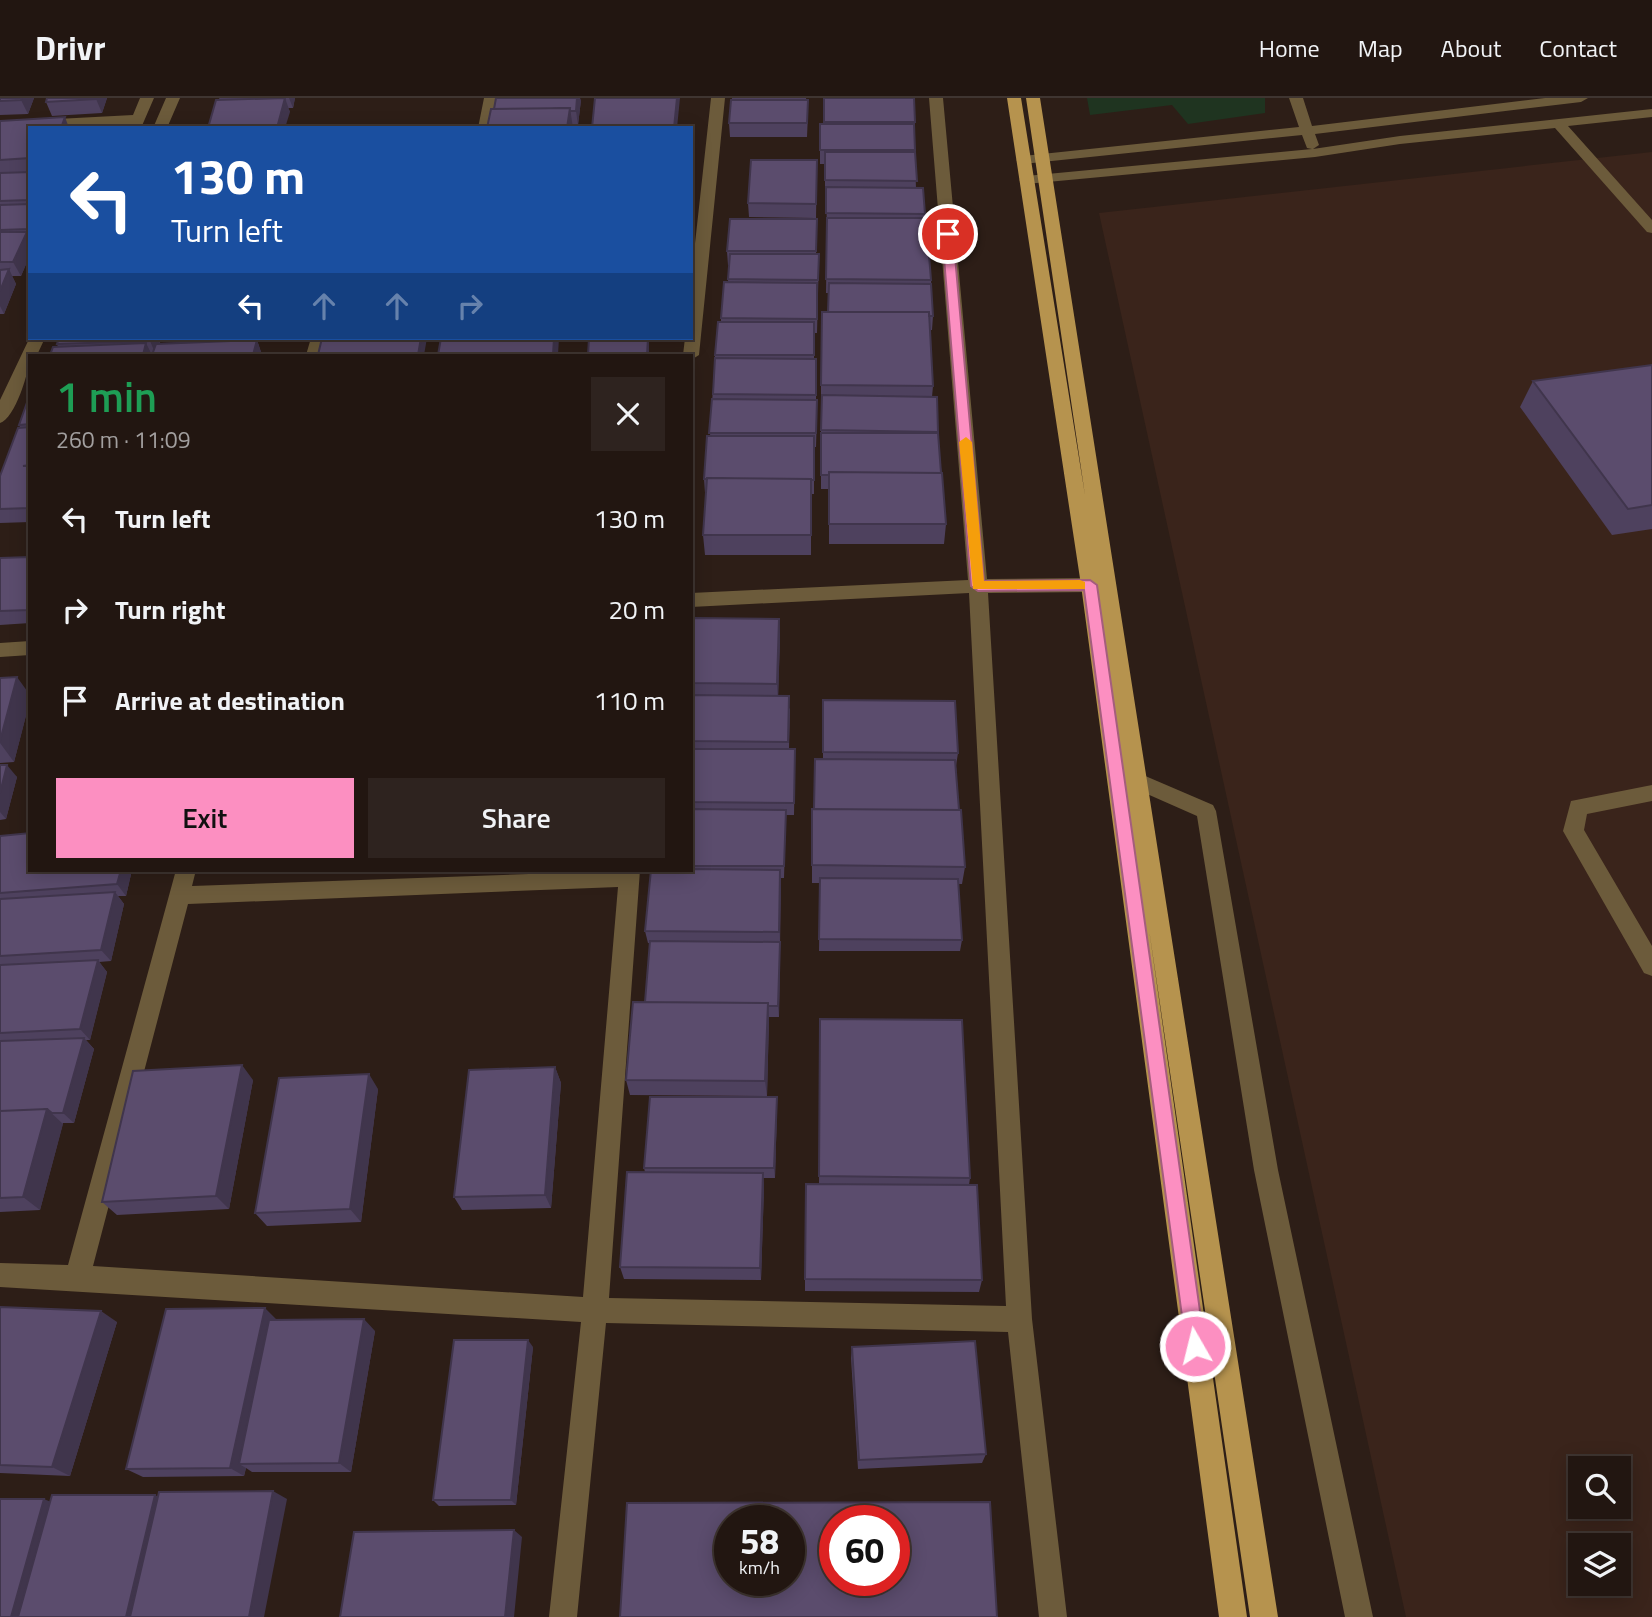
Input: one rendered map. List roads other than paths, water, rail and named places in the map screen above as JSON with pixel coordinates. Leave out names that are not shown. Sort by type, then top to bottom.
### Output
[{"type":"main road","points":[[1014,98],[1033,169],[1136,780],[1264,1617]]},
{"type":"main road","points":[[1033,98],[1033,169],[1233,1617]]},
{"type":"street","points":[[0,126],[136,123],[147,98]]},
{"type":"street","points":[[161,126],[173,98]]},
{"type":"street","points":[[485,126],[491,98]]},
{"type":"street","points":[[693,319],[698,230],[718,98]]},
{"type":"street","points":[[936,98],[978,586],[1019,1319],[1053,1617]]},
{"type":"street","points":[[1296,98],[1315,153]]},
{"type":"street","points":[[1033,169],[1385,120],[1581,98]]},
{"type":"street","points":[[1033,169],[1315,153],[1400,139],[1652,113]]},
{"type":"street","points":[[1558,123],[1652,229]]},
{"type":"street","points":[[0,418],[28,357]]},
{"type":"street","points":[[693,600],[978,586],[1090,585]]},
{"type":"street","points":[[0,650],[28,648]]},
{"type":"street","points":[[1136,780],[1206,811],[1266,1170],[1359,1617]]},
{"type":"street","points":[[1652,793],[1578,807],[1573,831],[1652,966]]},
{"type":"street","points":[[77,1278],[186,872]]},
{"type":"street","points":[[180,895],[629,874],[595,1310],[563,1617]]},
{"type":"street","points":[[0,1275],[595,1310],[1019,1319]]}]
